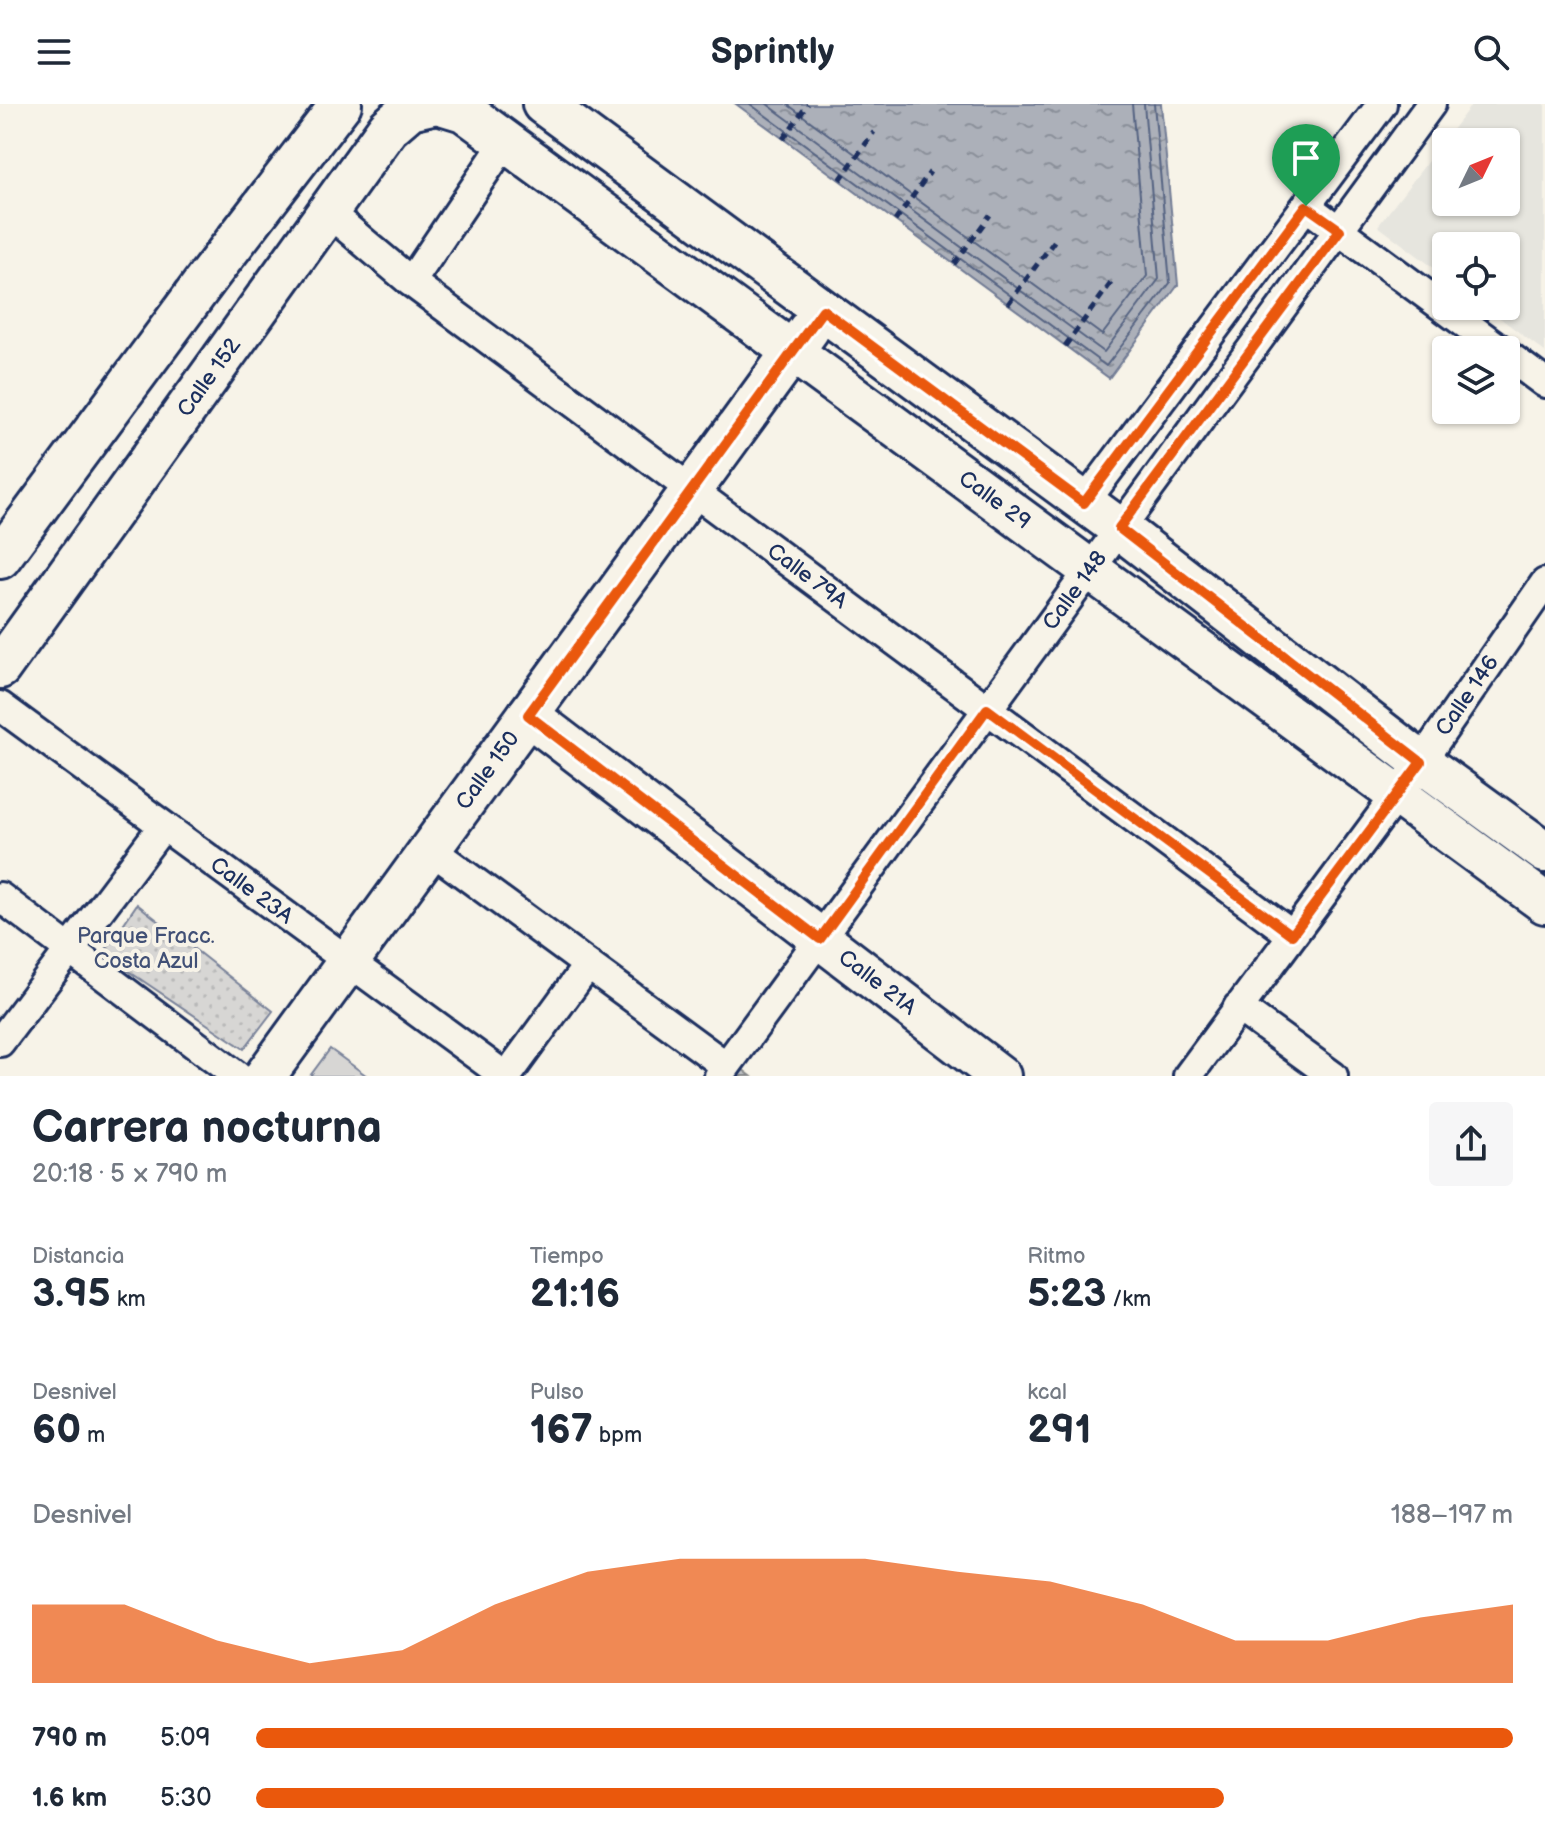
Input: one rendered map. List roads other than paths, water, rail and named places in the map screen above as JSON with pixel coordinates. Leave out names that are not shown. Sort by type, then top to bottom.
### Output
[{"type":"main road","points":[[0,558],[208,277],[341,104]]},
{"type":"main road","name":"Calle 152","points":[[0,668],[388,128],[410,109],[432,104]]},
{"type":"main road","name":"Calle 29","points":[[441,104],[464,111],[522,152],[1545,903]]},
{"type":"main road","points":[[522,152],[556,114],[1119,528],[1421,762],[1545,852]]},
{"type":"main road","points":[[208,277],[258,310]]},
{"type":"main road","name":"Calle 150","points":[[265,1076],[823,310]]},
{"type":"main road","name":"Calle 21A","points":[[528,715],[1000,1076]]},
{"type":"street","points":[[1084,503],[1382,104]]},
{"type":"street","name":"Calle 148","points":[[723,1071],[1431,104]]},
{"type":"street","points":[[411,282],[522,152]]},
{"type":"street","points":[[1306,206],[1482,336]]},
{"type":"street","name":"Calle 79A","points":[[328,212],[411,282],[693,488],[1292,935]]},
{"type":"street","points":[[1242,291],[1278,312]]},
{"type":"street","points":[[1520,364],[1545,383]]},
{"type":"street","points":[[1174,382],[1212,401]]},
{"type":"street","name":"Calle 146","points":[[1188,1076],[1421,762],[1545,583]]},
{"type":"street","name":"Calle 23A","points":[[0,706],[349,962],[491,1072]]},
{"type":"street","points":[[0,1042],[163,826]]},
{"type":"street","points":[[430,849],[588,965],[723,1071]]},
{"type":"street","points":[[0,897],[237,1076]]},
{"type":"street","points":[[491,1072],[588,965]]},
{"type":"street","points":[[1238,1007],[1333,1076]]},
{"type":"water","points":[[736,104],[1161,104],[1178,285],[1109,378]]},
{"type":"park label","name":"Parque Fracc. Costa Azul","points":[[146,948]]}]
